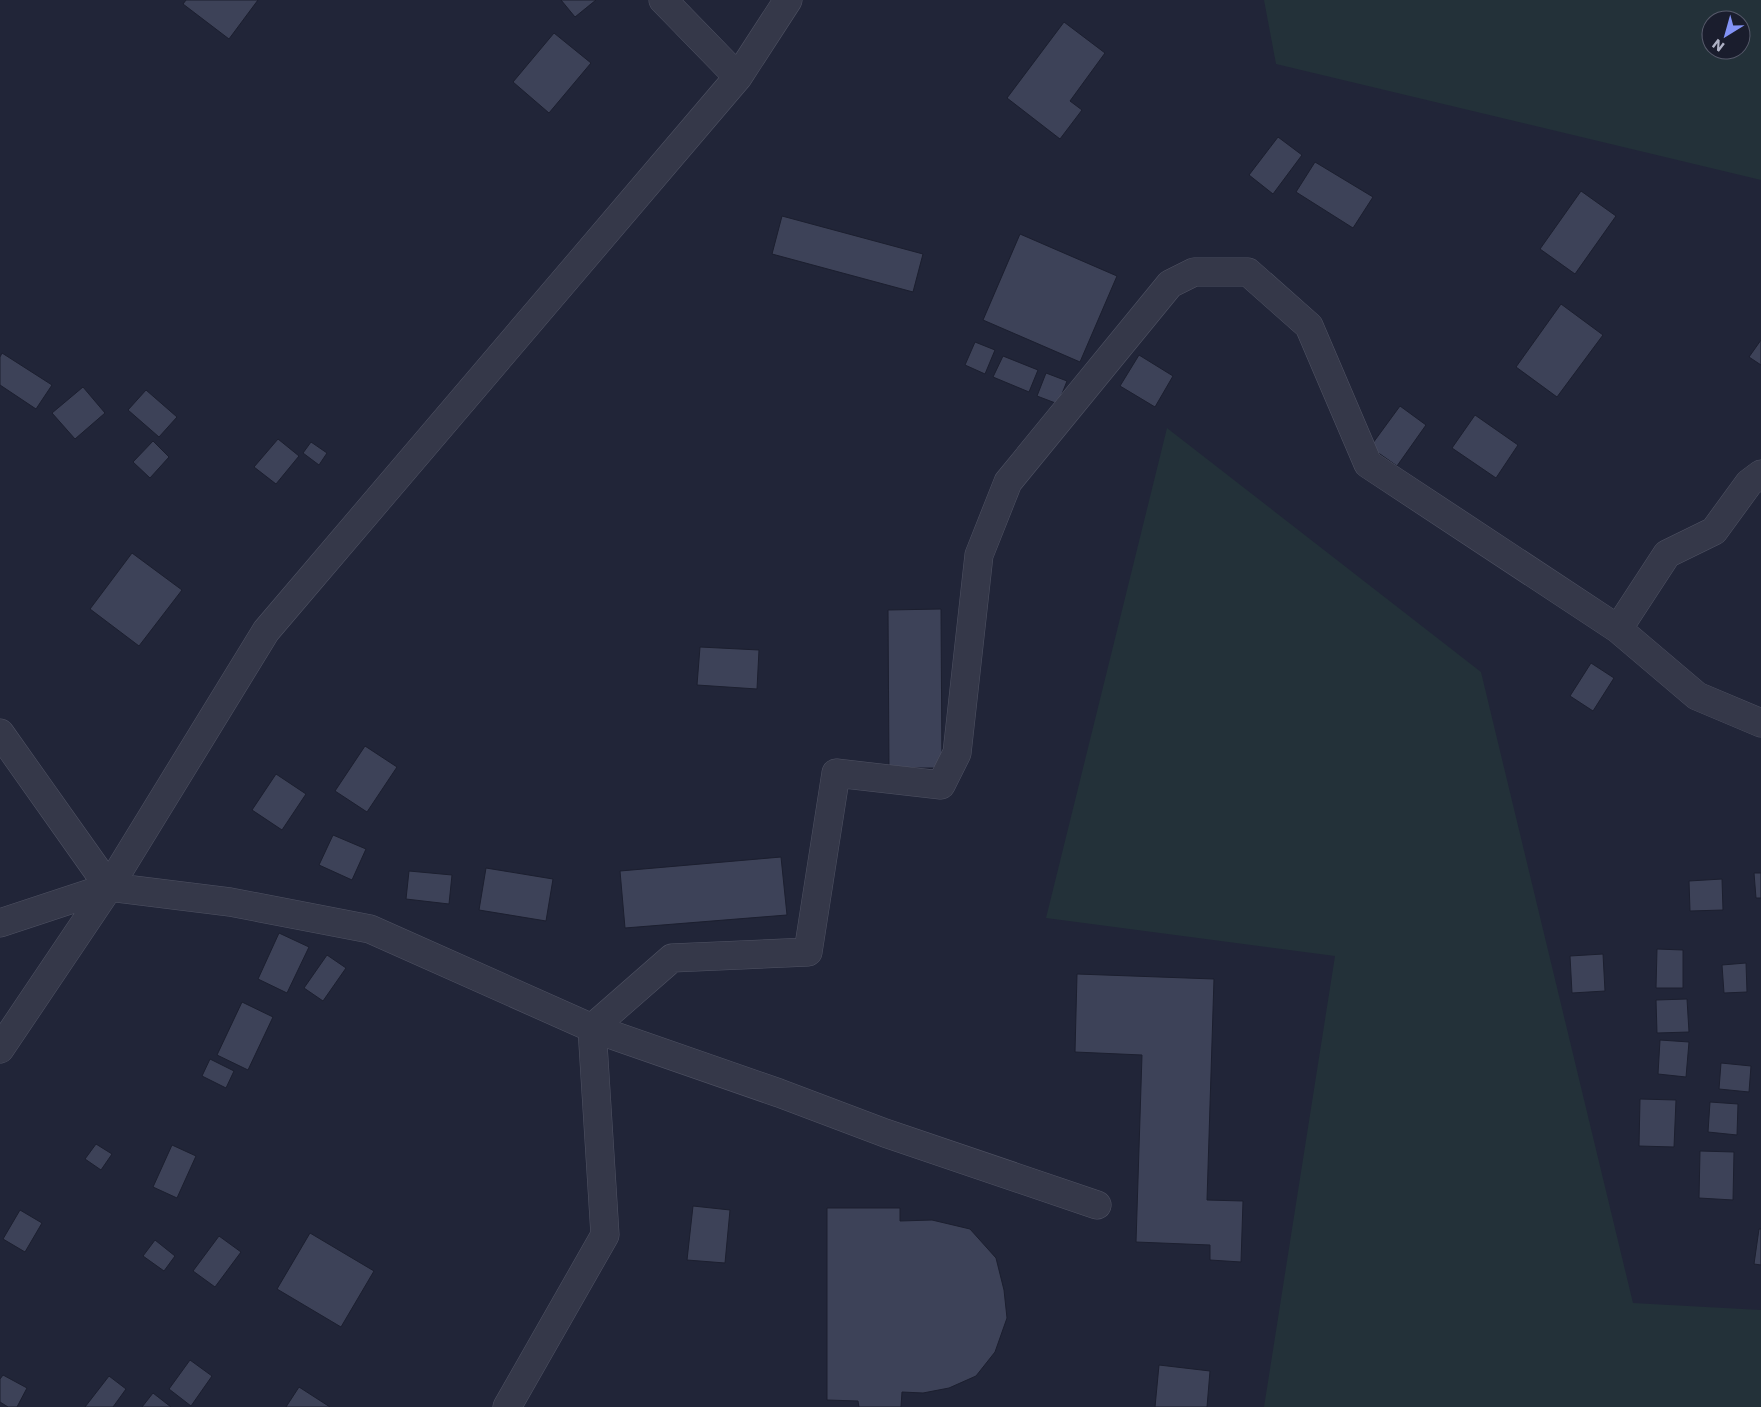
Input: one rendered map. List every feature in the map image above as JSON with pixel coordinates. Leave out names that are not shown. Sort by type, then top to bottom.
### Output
[{"type":"street","points":[[663,0],[738,77]]},
{"type":"street","points":[[0,1049],[109,887],[266,630],[738,77],[788,0]]},
{"type":"street","points":[[592,1028],[672,958],[808,952],[836,773],[941,785],[957,753],[980,555],[1008,482],[1170,284],[1194,272],[1248,272],[1309,326],[1368,464],[1618,628],[1697,696],[1761,724]]},
{"type":"street","points":[[1618,628],[1667,554],[1714,531],[1748,483],[1761,474]]},
{"type":"street","points":[[0,733],[109,887]]},
{"type":"street","points":[[0,924],[109,887],[230,902],[370,929],[592,1028],[779,1093],[885,1133],[1097,1205]]},
{"type":"street","points":[[507,1407],[605,1234],[592,1028]]},
{"type":"shaded area","points":[[1264,0],[1761,0],[1761,180],[1276,64]]},
{"type":"shaded area","points":[[1167,428],[1481,672],[1633,1303],[1761,1310],[1761,1407],[1264,1407],[1335,956],[1046,918]]},
{"type":"building","points":[[186,0],[258,0],[229,39],[183,4]]},
{"type":"building","points":[[561,0],[596,0],[575,17]]},
{"type":"building","points":[[1064,22],[1105,53],[1070,101],[1082,110],[1060,139],[1007,98]]},
{"type":"building","points":[[554,33],[591,63],[549,113],[513,82]]},
{"type":"building","points":[[1278,137],[1302,155],[1273,194],[1249,175]]},
{"type":"building","points":[[1315,162],[1373,197],[1353,228],[1296,192]]},
{"type":"building","points":[[1581,191],[1616,216],[1575,274],[1540,249]]},
{"type":"building","points":[[782,216],[923,254],[913,292],[772,254]]},
{"type":"building","points":[[1020,234],[1117,276],[1080,362],[983,320]]},
{"type":"building","points":[[1561,304],[1603,335],[1557,397],[1516,367]]},
{"type":"building","points":[[1761,340],[1761,365],[1749,357]]},
{"type":"building","points":[[975,342],[995,350],[985,374],[965,365]]},
{"type":"building","points":[[2,353],[52,385],[36,409],[0,385],[0,357]]},
{"type":"building","points":[[1139,355],[1173,376],[1155,407],[1120,386]]},
{"type":"building","points":[[1003,356],[1038,370],[1029,392],[993,377]]},
{"type":"building","points":[[1046,373],[1067,381],[1058,404],[1037,396]]},
{"type":"building","points":[[83,387],[105,413],[75,439],[52,413]]},
{"type":"building","points":[[146,390],[177,417],[159,437],[128,410]]},
{"type":"building","points":[[1400,406],[1426,425],[1397,466],[1370,447]]},
{"type":"building","points":[[1475,415],[1518,445],[1496,478],[1452,448]]},
{"type":"building","points":[[278,439],[299,456],[276,484],[254,467]]},
{"type":"building","points":[[153,441],[169,457],[150,478],[133,462]]},
{"type":"building","points":[[311,442],[327,453],[319,465],[303,453]]},
{"type":"building","points":[[132,553],[182,590],[139,646],[90,609]]},
{"type":"building","points":[[941,609],[942,768],[889,768],[888,610]]},
{"type":"building","points":[[700,647],[759,650],[757,689],[697,685]]},
{"type":"building","points":[[1591,663],[1614,678],[1593,711],[1570,696]]},
{"type":"building","points":[[365,746],[397,767],[367,812],[335,791]]},
{"type":"building","points":[[276,774],[306,794],[282,830],[252,810]]},
{"type":"building","points":[[333,835],[366,849],[352,880],[319,865]]},
{"type":"building","points":[[781,857],[787,915],[625,928],[620,871]]},
{"type":"building","points":[[486,868],[553,879],[546,921],[479,910]]},
{"type":"building","points":[[409,871],[452,875],[449,904],[406,899]]},
{"type":"building","points":[[1754,873],[1761,873],[1761,898],[1756,898]]},
{"type":"building","points":[[1722,879],[1723,910],[1690,911],[1689,881]]},
{"type":"building","points":[[279,933],[309,947],[287,993],[258,979]]},
{"type":"building","points":[[1657,949],[1683,950],[1683,988],[1656,988]]},
{"type":"building","points":[[1603,954],[1605,991],[1572,993],[1570,956]]},
{"type":"building","points":[[327,955],[346,968],[323,1001],[304,988]]},
{"type":"building","points":[[1746,963],[1747,992],[1724,993],[1722,965]]},
{"type":"building","points":[[1077,974],[1214,979],[1207,1200],[1243,1201],[1241,1262],[1210,1260],[1210,1245],[1136,1242],[1142,1055],[1075,1052]]},
{"type":"building","points":[[1687,999],[1689,1032],[1657,1033],[1656,1000]]},
{"type":"building","points":[[242,1002],[273,1017],[248,1070],[217,1055]]},
{"type":"building","points":[[1660,1040],[1689,1042],[1686,1077],[1658,1074]]},
{"type":"building","points":[[210,1059],[234,1071],[226,1088],[202,1076]]},
{"type":"building","points":[[1721,1063],[1751,1066],[1749,1092],[1719,1089]]},
{"type":"building","points":[[1640,1099],[1676,1100],[1674,1147],[1639,1146]]},
{"type":"building","points":[[1710,1102],[1738,1104],[1737,1135],[1708,1132]]},
{"type":"building","points":[[96,1144],[112,1154],[101,1170],[85,1159]]},
{"type":"building","points":[[172,1145],[196,1156],[177,1198],[153,1187]]},
{"type":"building","points":[[1700,1151],[1734,1152],[1733,1200],[1699,1198]]},
{"type":"building","points":[[693,1206],[730,1210],[725,1263],[687,1260]]},
{"type":"building","points":[[827,1208],[900,1208],[900,1221],[932,1220],[970,1229],[996,1258],[1004,1290],[1007,1318],[995,1352],[976,1376],[949,1388],[923,1393],[902,1392],[901,1407],[859,1407],[858,1401],[827,1400]]},
{"type":"building","points":[[20,1210],[42,1223],[25,1252],[3,1239]]},
{"type":"building","points":[[1759,1229],[1761,1229],[1761,1265],[1754,1264]]},
{"type":"building","points":[[310,1233],[374,1271],[341,1327],[277,1289]]},
{"type":"building","points":[[219,1236],[241,1252],[215,1287],[193,1271]]},
{"type":"building","points":[[155,1240],[175,1256],[164,1271],[143,1256]]},
{"type":"building","points":[[190,1360],[212,1376],[191,1406],[169,1389]]},
{"type":"building","points":[[1159,1365],[1210,1371],[1207,1407],[1155,1407]]},
{"type":"building","points":[[3,1375],[27,1388],[17,1407],[8,1407],[0,1402],[0,1379]]},
{"type":"building","points":[[109,1376],[126,1389],[113,1407],[85,1407]]},
{"type":"building","points":[[299,1387],[330,1407],[286,1407]]},
{"type":"building","points":[[153,1393],[171,1407],[142,1407]]}]
